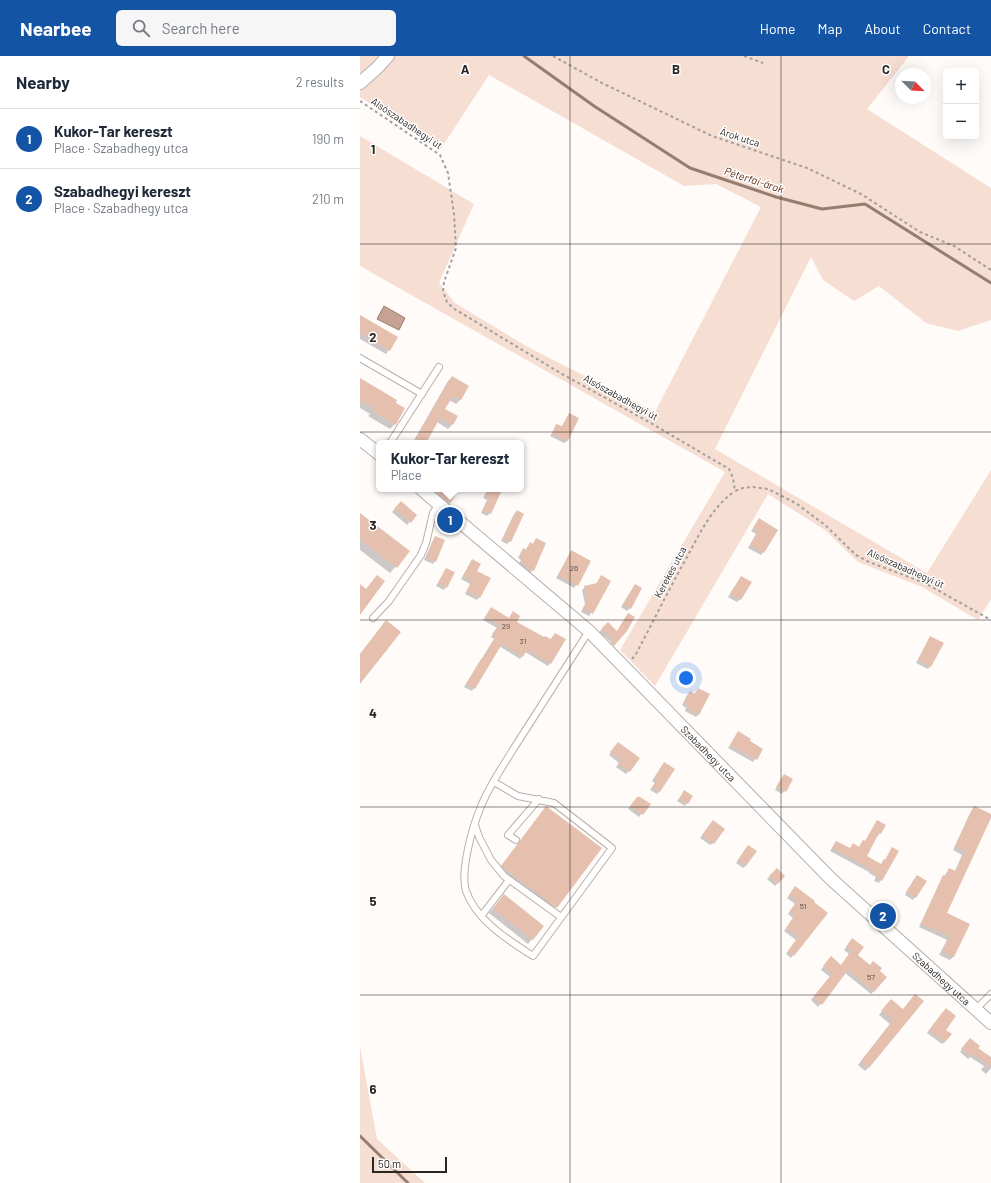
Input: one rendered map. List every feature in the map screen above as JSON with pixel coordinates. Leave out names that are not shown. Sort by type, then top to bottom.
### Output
[{"type":"street","points":[[360,82],[388,56]]},
{"type":"street","points":[[360,439],[376,452]]},
{"type":"street","name":"Szabadhegy utca","points":[[425,492],[589,631],[625,666],[831,879],[991,1023]]},
{"type":"lane","points":[[360,358],[422,394]]},
{"type":"lane","points":[[392,440],[439,367]]},
{"type":"lane","points":[[373,618],[389,600],[421,555],[426,543],[433,513],[439,504]]},
{"type":"lane","points":[[494,782],[518,796],[554,803],[612,848],[533,956],[501,934],[482,916],[468,897],[464,884],[465,864],[479,809],[494,782],[551,688],[589,631]]},
{"type":"lane","points":[[516,840],[508,835],[539,799]]},
{"type":"lane","points":[[475,825],[479,837],[491,860],[509,880],[561,917]]},
{"type":"lane","points":[[482,916],[509,880]]},
{"type":"lane","points":[[976,1009],[991,994]]},
{"type":"path","name":"Árok utca","points":[[553,56],[602,83],[712,136],[807,168],[861,194],[920,232],[954,246],[991,270]]},
{"type":"path","points":[[744,56],[763,63]]},
{"type":"path","name":"Alsószabadhegyi út","points":[[360,101],[440,155],[448,173],[454,214],[456,248],[444,282],[443,291],[447,302],[453,308],[562,374],[667,432],[729,469],[733,478],[735,491],[753,487],[768,489],[780,494],[797,504],[825,525],[856,554],[869,562],[925,583],[991,620]]},
{"type":"path","name":"Kerekes utca","points":[[625,666],[636,654],[676,576],[705,524],[715,510],[735,491]]},
{"type":"shaded area","points":[[360,56],[909,56],[899,68],[895,68],[895,74],[867,109],[991,188],[991,320],[958,331],[926,323],[879,286],[854,301],[823,280],[811,257],[715,449],[927,573],[991,470],[991,599],[978,620],[922,587],[858,562],[825,530],[768,494],[655,686],[620,650],[725,472],[360,266],[360,136],[474,204],[439,283],[455,303],[526,346],[655,412],[761,207],[716,184],[684,186],[489,75],[440,150],[360,97]]},
{"type":"shaded area","points":[[384,306],[405,318],[399,330],[377,319]]},
{"type":"shaded area","points":[[360,1047],[377,1139],[425,1183],[360,1183]]},
{"type":"building","points":[[360,315],[398,337],[390,351],[360,333]]},
{"type":"building","points":[[452,376],[469,386],[461,400],[453,396],[445,409],[458,416],[453,425],[440,418],[428,440],[420,440],[416,438]]},
{"type":"building","points":[[360,378],[397,400],[396,403],[405,408],[396,425],[372,411],[374,408],[360,401]]},
{"type":"building","points":[[569,413],[579,418],[568,441],[552,434],[556,424],[562,426]]},
{"type":"building","points":[[436,492],[457,492],[450,504]]},
{"type":"building","points":[[487,492],[501,492],[491,514],[483,510],[489,497],[485,496]]},
{"type":"building","points":[[401,501],[417,515],[411,523],[394,509]]},
{"type":"building","points":[[517,510],[524,514],[511,542],[503,538]]},
{"type":"building","points":[[360,513],[410,551],[397,568],[360,540]]},
{"type":"building","points":[[759,518],[778,530],[764,553],[750,545],[758,531],[753,528]]},
{"type":"building","points":[[435,536],[445,540],[436,562],[426,558]]},
{"type":"building","points":[[536,538],[546,543],[534,571],[520,562],[523,557],[520,556],[523,548],[526,550],[530,542],[533,544]]},
{"type":"building","points":[[571,550],[591,561],[578,586],[558,576]]},
{"type":"building","points":[[472,559],[481,564],[477,571],[491,578],[480,598],[467,591],[472,581],[463,576]]},
{"type":"building","points":[[446,568],[455,572],[447,588],[438,583]]},
{"type":"building","points":[[377,575],[385,581],[360,615],[360,584],[366,589]]},
{"type":"building","points":[[601,575],[611,581],[593,614],[583,609],[587,601],[584,586],[597,583]]},
{"type":"building","points":[[741,576],[752,582],[741,600],[730,594]]},
{"type":"building","points":[[635,584],[642,588],[631,609],[623,604]]},
{"type":"building","points":[[491,607],[509,618],[513,611],[520,616],[517,622],[544,637],[545,636],[551,639],[555,633],[566,639],[551,664],[527,650],[523,657],[502,644],[475,689],[466,684],[496,636],[492,634],[499,625],[485,617]]},
{"type":"building","points":[[628,613],[635,617],[627,631],[614,646],[611,642],[613,639],[601,629],[608,622],[617,631]]},
{"type":"building","points":[[386,620],[401,632],[360,684],[360,654]]},
{"type":"building","points":[[930,636],[944,643],[931,667],[918,660]]},
{"type":"building","points":[[698,688],[710,694],[699,715],[687,708],[688,705],[684,703],[690,691],[695,694]]},
{"type":"building","points":[[738,731],[763,749],[757,760],[730,745]]},
{"type":"building","points":[[618,742],[640,758],[630,772],[618,764],[621,760],[610,752]]},
{"type":"building","points":[[664,762],[675,769],[660,792],[652,787],[657,780],[654,778]]},
{"type":"building","points":[[784,774],[793,779],[786,792],[776,787]]},
{"type":"building","points":[[684,790],[693,796],[688,804],[679,799]]},
{"type":"building","points":[[637,797],[640,797],[651,804],[643,815],[630,806]]},
{"type":"building","points":[[546,806],[602,848],[557,908],[501,866]]},
{"type":"building","points":[[974,806],[991,814],[991,818],[947,913],[970,924],[954,957],[942,952],[949,936],[921,924],[943,875],[945,876],[949,868],[956,871],[965,851],[955,847]]},
{"type":"building","points":[[713,820],[725,829],[714,844],[702,835]]},
{"type":"building","points":[[877,820],[886,825],[881,834],[879,833],[867,856],[881,864],[892,847],[899,851],[882,881],[876,878],[877,875],[870,871],[871,870],[832,848],[836,841],[850,848],[853,843],[859,847],[863,840],[865,841]]},
{"type":"building","points":[[748,845],[757,851],[746,866],[738,860]]},
{"type":"building","points":[[777,868],[785,876],[778,884],[769,876]]},
{"type":"building","points":[[917,875],[927,881],[916,898],[906,892]]},
{"type":"building","points":[[795,886],[828,913],[794,956],[788,951],[798,937],[786,928],[795,915],[790,911],[797,901],[789,895]]},
{"type":"building","points":[[504,894],[544,926],[533,940],[493,909]]},
{"type":"building","points":[[852,938],[864,947],[858,955],[870,965],[873,961],[882,968],[880,971],[887,977],[874,992],[848,970],[822,1005],[813,997],[832,974],[823,966],[831,956],[841,965],[851,951],[846,947]]},
{"type":"building","points":[[915,994],[924,1001],[869,1068],[861,1061],[893,1020],[881,1011],[891,999],[903,1009]]},
{"type":"building","points":[[946,1008],[956,1016],[946,1030],[952,1034],[945,1042],[929,1030]]},
{"type":"building","points":[[970,1038],[980,1046],[978,1048],[991,1057],[991,1067],[973,1054],[972,1057],[961,1049]]},
{"type":"waterway","name":"Péterfai-árok","points":[[524,56],[594,106],[690,168],[776,197],[822,209],[865,204],[991,283]]},
{"type":"waterway","points":[[360,1136],[408,1183]]},
{"type":"place","name":"Kukor-Tar kereszt","points":[[450,520]]},
{"type":"place","name":"Szabadhegyi kereszt","points":[[883,916]]}]
